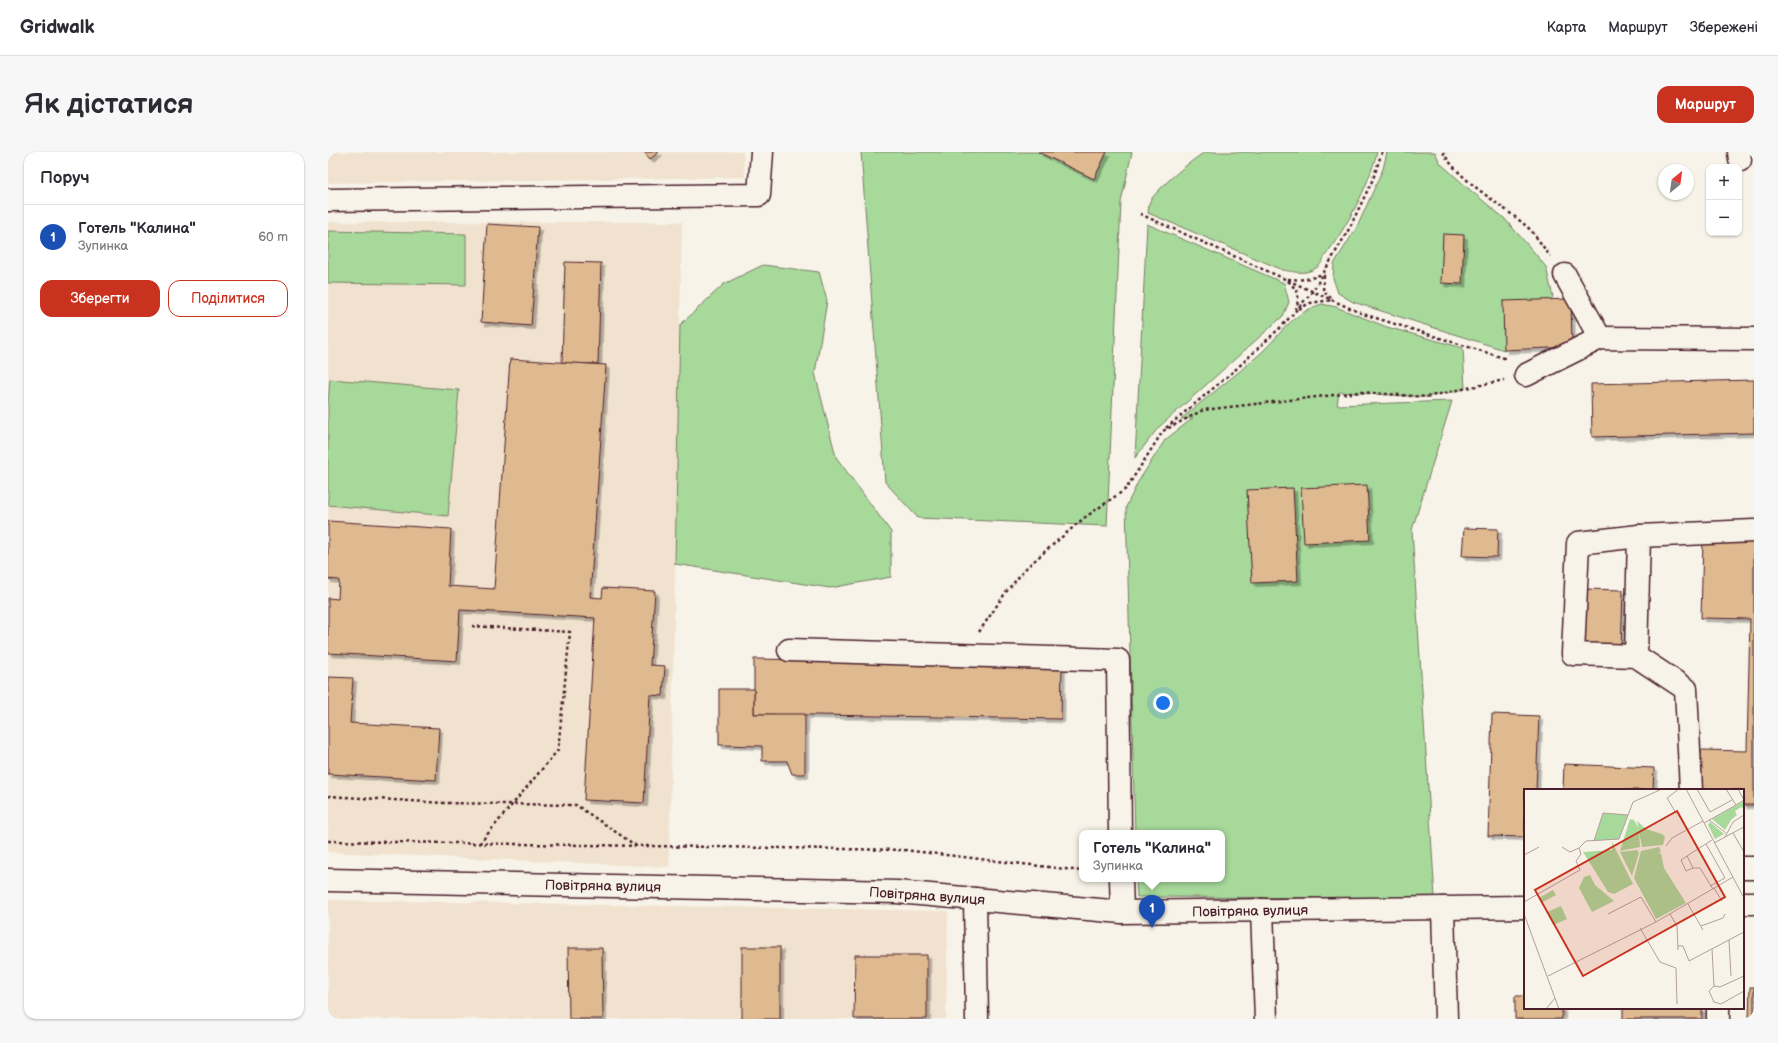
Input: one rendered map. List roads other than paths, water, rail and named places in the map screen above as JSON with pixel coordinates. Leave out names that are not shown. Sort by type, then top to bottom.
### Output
[{"type":"street","points":[[328,200],[759,195],[762,152]]},
{"type":"street","points":[[1565,275],[1600,338]]},
{"type":"street","points":[[1534,371],[1600,338],[1754,339]]},
{"type":"street","points":[[1691,789],[1686,689],[1636,656],[1573,654],[1578,543],[1639,536],[1754,531]]},
{"type":"street","points":[[1636,656],[1639,536]]},
{"type":"street","points":[[789,650],[1118,660],[1120,830]]},
{"type":"street","name":"Повітряна вулиця","points":[[328,880],[898,892],[1122,912],[1524,907]]},
{"type":"street","points":[[1121,882],[1122,912]]},
{"type":"street","points":[[975,899],[977,1019]]},
{"type":"street","points":[[1443,908],[1446,1019]]},
{"type":"street","points":[[1262,910],[1266,1019]]},
{"type":"place","name":"Готель \"Калина\"","points":[[1152,928]]}]
